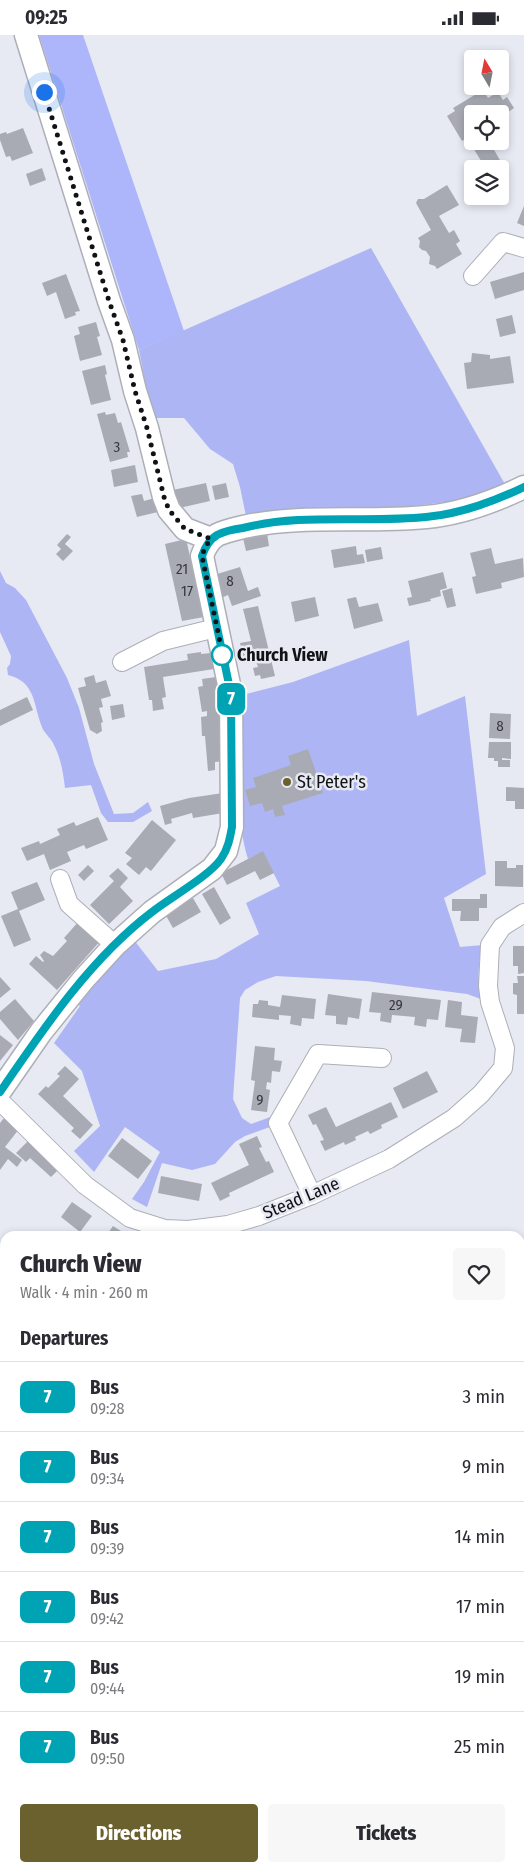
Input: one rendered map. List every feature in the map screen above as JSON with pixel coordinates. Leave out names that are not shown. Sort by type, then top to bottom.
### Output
[{"type":"street","points":[[26,35],[109,301],[123,340],[164,497],[169,510],[185,529],[211,539]]},
{"type":"street","points":[[473,276],[503,242],[524,248]]},
{"type":"street","points":[[0,1091],[41,1032],[83,980],[115,945],[152,912],[212,869],[226,851],[230,841],[232,827],[231,694],[202,556],[205,547],[211,539],[228,531],[256,524],[286,521],[398,519],[453,513],[485,503],[524,487]]},
{"type":"street","points":[[122,662],[162,641],[216,628]]},
{"type":"street","points":[[60,879],[69,904],[115,945]]},
{"type":"street","name":"Stead Lane","points":[[180,1231],[229,1231],[259,1216],[312,1195],[389,1159],[454,1118],[481,1094],[503,1068],[506,1048],[489,994],[490,945],[502,927],[524,913]]},
{"type":"street","points":[[312,1195],[278,1123],[318,1054],[382,1058]]},
{"type":"street","name":"Stead Lane","points":[[0,1101],[85,1185],[130,1218],[160,1231]]},
{"type":"shaded area","points":[[39,35],[83,35],[184,331],[139,350]]},
{"type":"shaded area","points":[[371,248],[506,486],[455,501],[405,507],[284,510],[246,516],[233,464],[210,449],[184,418],[152,418],[139,350]]},
{"type":"shaded area","points":[[0,571],[6,583],[15,588],[26,600],[67,678],[79,708],[94,764],[114,814],[133,813],[148,802],[152,811],[133,822],[108,822],[101,813],[91,785],[65,788],[58,754],[52,741],[43,729],[29,688],[17,678],[8,675],[7,668],[10,664],[11,656],[0,632]]},
{"type":"shaded area","points":[[409,640],[417,716],[465,696],[486,874],[444,898],[460,947],[483,945],[479,972],[481,999],[467,994],[366,981],[276,976],[258,982],[245,990],[240,998],[233,1099],[242,1118],[251,1124],[284,1112],[278,1124],[245,1136],[235,1142],[215,1164],[192,1170],[162,1163],[147,1207],[132,1199],[144,1182],[160,1152],[125,1127],[94,1172],[74,1151],[100,1126],[82,1071],[54,1043],[80,1006],[75,1002],[134,940],[158,971],[216,959],[259,934],[246,903],[280,886],[263,852],[248,859],[243,839],[240,818],[242,695],[293,682]]},
{"type":"building","points":[[475,95],[486,95],[488,98],[493,95],[500,95],[503,100],[507,97],[514,108],[509,112],[509,105],[464,105],[464,140],[462,141],[447,116],[455,111],[453,108]]},
{"type":"building","points":[[23,128],[33,153],[12,161],[10,156],[6,157],[0,140],[0,134],[6,132],[7,134]]},
{"type":"building","points":[[474,150],[494,150],[500,160],[480,160]]},
{"type":"building","points":[[42,168],[46,180],[30,186],[26,174]]},
{"type":"building","points":[[447,185],[459,205],[439,216],[449,233],[454,230],[460,241],[456,244],[462,254],[437,269],[429,264],[430,257],[426,251],[419,247],[420,241],[418,238],[431,230],[416,203],[418,199],[424,199]]},
{"type":"building","points":[[524,206],[524,226],[517,223]]},
{"type":"building","points":[[524,272],[524,290],[495,299],[490,282]]},
{"type":"building","points":[[66,274],[80,311],[75,312],[76,315],[65,319],[56,292],[47,296],[42,283]]},
{"type":"building","points":[[512,315],[516,333],[500,337],[496,319]]},
{"type":"building","points":[[96,322],[100,336],[97,337],[102,355],[80,361],[74,336],[80,334],[78,327]]},
{"type":"building","points":[[472,353],[490,355],[490,359],[510,356],[514,383],[467,389],[464,363],[471,362]]},
{"type":"building","points":[[105,365],[107,374],[105,375],[111,400],[91,405],[82,371]]},
{"type":"building","points":[[105,412],[106,415],[115,413],[118,423],[121,422],[130,452],[127,452],[128,457],[110,462],[97,414]]},
{"type":"building","points":[[135,465],[138,482],[114,487],[111,470]]},
{"type":"building","points":[[206,483],[210,501],[175,509],[168,491]]},
{"type":"building","points":[[226,483],[229,497],[215,500],[212,486]]},
{"type":"building","points":[[142,494],[144,501],[158,497],[162,511],[137,517],[131,496]]},
{"type":"building","points":[[267,533],[269,546],[246,551],[243,538]]},
{"type":"building","points":[[67,534],[71,537],[65,544],[73,551],[63,561],[56,554],[61,549],[57,545]]},
{"type":"building","points":[[186,539],[204,617],[182,621],[165,544]]},
{"type":"building","points":[[356,546],[357,555],[363,554],[365,563],[334,568],[331,550]]},
{"type":"building","points":[[381,547],[383,559],[367,562],[365,550]]},
{"type":"building","points":[[491,548],[495,564],[523,558],[524,577],[501,583],[502,588],[476,594],[472,577],[476,576],[470,553]]},
{"type":"building","points":[[240,567],[248,591],[258,587],[261,596],[232,606],[228,595],[221,598],[214,575]]},
{"type":"building","points":[[443,572],[447,588],[440,590],[441,596],[430,599],[431,601],[409,606],[407,598],[412,597],[408,581]]},
{"type":"building","points":[[452,588],[456,606],[447,608],[442,591]]},
{"type":"building","points":[[315,597],[319,616],[295,622],[291,602]]},
{"type":"building","points":[[356,597],[359,607],[378,603],[383,621],[354,629],[347,599]]},
{"type":"building","points":[[258,606],[275,676],[261,679],[260,675],[255,676],[253,668],[258,667],[255,658],[244,661],[240,643],[251,641],[243,609]]},
{"type":"building","points":[[201,652],[201,654],[211,653],[214,669],[163,677],[166,697],[162,698],[164,709],[153,711],[152,700],[149,700],[144,667],[188,660],[187,654]]},
{"type":"building","points":[[94,675],[96,683],[106,680],[111,696],[101,699],[103,707],[99,708],[103,722],[101,723],[102,731],[97,734],[90,730],[78,688],[86,686],[84,678]]},
{"type":"building","points":[[216,677],[221,709],[224,761],[215,762],[215,770],[208,771],[205,736],[202,736],[201,717],[207,716],[207,711],[202,712],[198,687],[203,686],[202,679]]},
{"type":"building","points":[[27,697],[33,710],[0,726],[0,710]]},
{"type":"building","points":[[123,704],[125,717],[112,720],[110,706]]},
{"type":"building","points":[[490,713],[511,714],[510,739],[489,738]]},
{"type":"building","points":[[489,742],[511,742],[511,759],[502,758],[502,760],[510,760],[510,767],[498,767],[498,761],[494,761],[494,758],[488,758]]},
{"type":"building","name":"St Peter's","points":[[308,749],[323,793],[282,806],[285,815],[275,817],[273,809],[265,812],[262,803],[250,806],[245,790],[256,787],[253,778],[291,765],[288,756]]},
{"type":"building","points":[[506,787],[524,788],[524,809],[515,809],[515,801],[506,801]]},
{"type":"building","points":[[223,793],[223,813],[193,818],[192,813],[171,819],[172,823],[165,825],[160,806],[189,798]]},
{"type":"building","points":[[98,817],[108,840],[86,849],[84,845],[67,852],[71,861],[50,870],[44,854],[27,861],[21,848],[39,841],[40,844],[60,835],[57,829],[74,822],[76,826]]},
{"type":"building","points":[[152,820],[176,840],[151,871],[146,867],[139,875],[126,864],[132,858],[125,853]]},
{"type":"building","points":[[263,851],[274,873],[260,880],[255,871],[227,885],[221,873]]},
{"type":"building","points":[[495,861],[507,861],[507,868],[516,868],[516,865],[523,865],[523,887],[495,886]]},
{"type":"building","points":[[88,865],[94,871],[84,881],[78,875]]},
{"type":"building","points":[[118,868],[128,878],[120,887],[133,901],[109,924],[90,905],[114,881],[109,876]]},
{"type":"building","points":[[37,882],[45,900],[19,911],[31,940],[14,947],[1,916],[18,909],[11,892]]},
{"type":"building","points":[[214,887],[231,918],[220,925],[202,894]]},
{"type":"building","points":[[480,894],[487,894],[487,908],[479,908],[479,921],[460,921],[461,911],[452,911],[452,899],[480,899]]},
{"type":"building","points":[[193,898],[201,912],[173,928],[165,914]]},
{"type":"building","points":[[79,921],[101,940],[57,990],[29,964],[36,956],[43,962],[40,955],[44,951],[53,956],[67,941],[64,938]]},
{"type":"building","points":[[513,946],[524,946],[524,973],[518,974],[518,966],[513,966]]},
{"type":"building","points":[[517,976],[524,976],[524,1014],[517,1014],[517,995],[513,994],[513,983],[518,983]]},
{"type":"building","points":[[0,977],[11,989],[0,998]]},
{"type":"building","points":[[372,992],[441,1000],[438,1020],[427,1019],[426,1027],[414,1025],[415,1017],[392,1015],[391,1023],[380,1021],[381,1013],[369,1012]]},
{"type":"building","points":[[328,994],[362,999],[359,1019],[348,1017],[347,1025],[336,1024],[336,1016],[325,1015]]},
{"type":"building","points":[[282,995],[316,999],[314,1019],[302,1018],[301,1026],[290,1024],[291,1016],[279,1015],[279,1020],[252,1017],[253,1004],[258,1004],[259,1000],[268,1001],[268,1005],[280,1007]]},
{"type":"building","points":[[15,999],[34,1021],[18,1040],[0,1019],[0,1012]]},
{"type":"building","points":[[448,1000],[462,1002],[461,1015],[478,1017],[475,1043],[460,1042],[462,1029],[445,1027]]},
{"type":"building","points":[[0,1035],[13,1045],[0,1061]]},
{"type":"building","points":[[255,1046],[275,1048],[274,1060],[282,1061],[280,1072],[272,1071],[271,1083],[267,1082],[266,1089],[270,1090],[267,1112],[251,1110],[255,1081],[251,1080]]},
{"type":"building","points":[[65,1066],[79,1079],[63,1096],[93,1125],[80,1139],[71,1131],[74,1128],[38,1094],[46,1086],[48,1088],[60,1076],[57,1074]]},
{"type":"building","points":[[427,1071],[438,1092],[403,1109],[393,1088]]},
{"type":"building","points":[[391,1102],[398,1117],[381,1125],[382,1128],[370,1134],[368,1131],[355,1137],[356,1140],[345,1145],[344,1142],[325,1151],[320,1141],[324,1140],[316,1124],[313,1125],[308,1115],[326,1107],[336,1127]]},
{"type":"building","points":[[4,1118],[19,1129],[5,1147],[22,1160],[17,1167],[8,1159],[0,1170],[0,1123]]},
{"type":"building","points":[[257,1136],[262,1147],[259,1148],[266,1162],[269,1161],[274,1172],[229,1193],[230,1196],[220,1201],[211,1183],[249,1165],[239,1144]]},
{"type":"building","points":[[122,1138],[152,1161],[138,1179],[108,1156]]},
{"type":"building","points":[[29,1140],[59,1169],[51,1177],[30,1158],[26,1162],[16,1153]]},
{"type":"building","points":[[161,1176],[202,1184],[199,1201],[158,1193]]},
{"type":"building","points":[[72,1202],[92,1216],[81,1231],[61,1217]]},
{"type":"building","points":[[113,1226],[121,1231],[110,1231]]},
{"type":"bus line","name":"7","points":[[0,1092],[41,1032],[83,980],[115,945],[139,922],[212,869],[221,859],[230,841],[232,827],[231,694],[202,556],[205,547],[211,539],[219,534],[256,524],[286,521],[398,519],[453,513],[485,503],[524,487]]},
{"type":"place","name":"Church View","points":[[222,655]]},
{"type":"place","name":"St Peter's","points":[[287,782]]},
{"type":"route","points":[[44,92],[109,301],[123,340],[164,497],[169,510],[177,522],[185,529],[211,539],[205,547],[202,556],[224,661],[222,655]]}]
